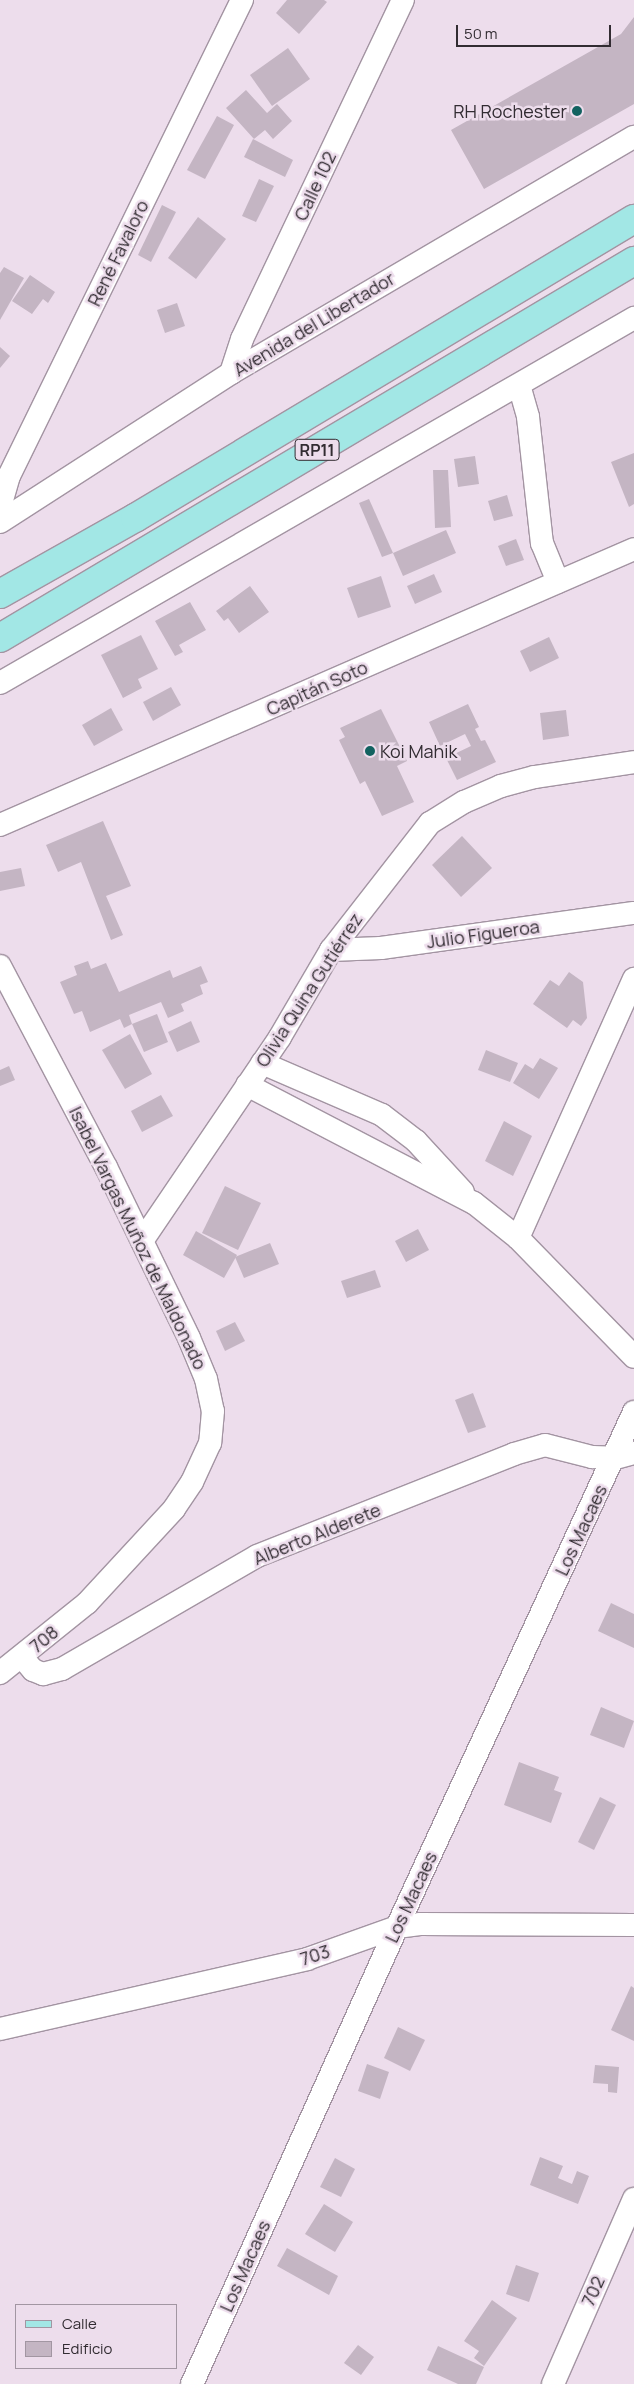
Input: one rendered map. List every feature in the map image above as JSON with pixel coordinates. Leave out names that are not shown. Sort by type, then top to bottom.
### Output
[{"type":"main road","name":"RP11","points":[[0,594],[135,518],[634,219]]},
{"type":"main road","name":"RP11","points":[[0,638],[634,261]]},
{"type":"street","name":"René Favaloro","points":[[0,508],[9,476],[242,0]]},
{"type":"street","name":"Calle 102","points":[[231,373],[242,339],[403,0]]},
{"type":"street","name":"Avenida del Libertador","points":[[0,522],[231,373],[634,136]]},
{"type":"street","points":[[0,683],[634,318]]},
{"type":"street","points":[[518,385],[528,417],[542,543],[558,582]]},
{"type":"street","name":"Capitán Soto","points":[[0,826],[634,549]]},
{"type":"street","name":"Olivia Quina Gutiérrez","points":[[142,1241],[262,1063],[331,950],[430,823],[464,802],[534,777],[634,762]]},
{"type":"street","name":"Julio Figueroa","points":[[331,950],[381,948],[634,913]]},
{"type":"street","name":"Isabel Vargas Muñoz de Maldonado","points":[[0,966],[102,1158],[142,1241],[206,1379],[212,1411],[210,1444],[192,1482],[174,1509],[87,1603]]},
{"type":"street","points":[[518,1238],[634,979]]},
{"type":"street","points":[[262,1063],[382,1115],[416,1141],[474,1204],[518,1238],[634,1357]]},
{"type":"street","points":[[247,1085],[474,1204]]},
{"type":"street","name":"Los Macaes","points":[[192,2384],[397,1927],[624,1456],[634,1412]]},
{"type":"street","name":"Alberto Alderete","points":[[22,1657],[33,1670],[43,1674],[62,1670],[257,1556],[514,1454],[545,1445],[592,1457],[624,1456]]},
{"type":"street","name":"708","points":[[0,1673],[87,1603]]},
{"type":"street","name":"703","points":[[0,2029],[307,1959],[397,1927],[420,1924],[634,1925]]},
{"type":"street","name":"702","points":[[553,2384],[634,2199]]},
{"type":"building","points":[[287,0],[324,0],[327,2],[299,34],[276,13]]},
{"type":"building","points":[[634,17],[634,104],[484,189],[451,130],[621,34]]},
{"type":"building","points":[[288,48],[310,79],[272,106],[250,75]]},
{"type":"building","points":[[246,90],[267,113],[277,104],[292,121],[273,139],[265,130],[254,139],[226,108]]},
{"type":"building","points":[[217,116],[234,125],[205,179],[187,170]]},
{"type":"building","points":[[253,139],[293,160],[285,177],[244,157]]},
{"type":"building","points":[[259,179],[274,186],[256,222],[242,216]]},
{"type":"building","points":[[162,205],[176,212],[151,262],[138,255]]},
{"type":"building","points":[[198,217],[226,239],[196,279],[168,258]]},
{"type":"building","points":[[4,267],[24,278],[0,320],[0,273]]},
{"type":"building","points":[[30,275],[55,292],[48,303],[43,299],[32,314],[12,301]]},
{"type":"building","points":[[177,303],[185,326],[165,333],[157,310]]},
{"type":"building","points":[[0,347],[10,356],[0,368]]},
{"type":"building","points":[[634,453],[634,504],[629,507],[611,462]]},
{"type":"building","points":[[475,456],[479,484],[458,487],[454,459]]},
{"type":"building","points":[[433,470],[448,470],[451,527],[435,528]]},
{"type":"building","points":[[507,495],[513,516],[494,521],[488,501]]},
{"type":"building","points":[[369,499],[393,553],[382,557],[359,503]]},
{"type":"building","points":[[446,530],[456,553],[403,576],[393,553]]},
{"type":"building","points":[[516,539],[524,560],[506,566],[498,546]]},
{"type":"building","points":[[434,574],[442,592],[415,604],[407,586]]},
{"type":"building","points":[[381,576],[391,607],[358,618],[347,588]]},
{"type":"building","points":[[250,586],[269,612],[239,633],[228,618],[224,621],[216,611]]},
{"type":"building","points":[[190,602],[206,630],[179,645],[183,652],[175,656],[155,621]]},
{"type":"building","points":[[141,635],[158,669],[138,679],[142,688],[123,698],[101,655]]},
{"type":"building","points":[[549,637],[559,658],[530,672],[520,651]]},
{"type":"building","points":[[171,687],[181,705],[153,721],[143,702]]},
{"type":"building","points":[[468,704],[479,727],[475,729],[481,741],[485,740],[496,762],[457,780],[446,758],[471,746],[465,734],[440,746],[429,722]]},
{"type":"building","points":[[111,708],[123,730],[94,746],[82,725]]},
{"type":"building","points":[[381,709],[407,761],[397,766],[414,802],[382,816],[365,781],[360,784],[339,740],[345,737],[340,728]]},
{"type":"building","points":[[566,710],[569,736],[543,740],[540,713]]},
{"type":"building","points":[[103,821],[131,886],[106,896],[123,935],[111,940],[81,862],[58,872],[46,845]]},
{"type":"building","points":[[462,836],[492,868],[461,897],[432,865]]},
{"type":"building","points":[[21,868],[25,886],[0,891],[0,872]]},
{"type":"building","points":[[88,961],[91,969],[106,963],[119,992],[170,970],[173,978],[201,966],[208,982],[200,985],[203,994],[181,1004],[184,1011],[168,1018],[161,1002],[129,1015],[132,1024],[124,1028],[120,1019],[90,1032],[82,1011],[74,1014],[60,982],[77,975],[74,966]]},
{"type":"building","points":[[569,972],[583,982],[587,1018],[581,1026],[573,1020],[567,1028],[533,1004],[550,980],[559,986]]},
{"type":"building","points":[[157,1014],[168,1042],[144,1052],[132,1024]]},
{"type":"building","points":[[191,1021],[200,1042],[177,1052],[168,1032]]},
{"type":"building","points":[[130,1034],[152,1074],[125,1089],[102,1050]]},
{"type":"building","points":[[486,1050],[518,1063],[510,1082],[478,1070]]},
{"type":"building","points":[[540,1058],[558,1068],[539,1099],[513,1083],[525,1064],[533,1069]]},
{"type":"building","points":[[9,1066],[15,1080],[0,1086],[0,1070]]},
{"type":"building","points":[[161,1095],[173,1116],[142,1132],[131,1111]]},
{"type":"building","points":[[504,1121],[532,1136],[513,1176],[485,1161]]},
{"type":"building","points":[[225,1186],[261,1203],[238,1250],[202,1233]]},
{"type":"building","points":[[418,1229],[429,1250],[406,1262],[395,1241]]},
{"type":"building","points":[[196,1231],[237,1255],[224,1278],[183,1255]]},
{"type":"building","points":[[270,1243],[279,1264],[244,1278],[235,1257]]},
{"type":"building","points":[[375,1270],[381,1287],[347,1298],[341,1281]]},
{"type":"building","points":[[235,1322],[245,1341],[225,1351],[216,1331]]},
{"type":"building","points":[[473,1393],[486,1427],[468,1433],[455,1400]]},
{"type":"building","points":[[611,1603],[634,1614],[634,1648],[598,1631]]},
{"type":"building","points":[[601,1707],[634,1721],[624,1748],[590,1735]]},
{"type":"building","points":[[519,1762],[559,1777],[554,1790],[562,1793],[551,1823],[504,1805]]},
{"type":"building","points":[[600,1797],[616,1805],[594,1850],[578,1842]]},
{"type":"building","points":[[631,1986],[634,1988],[634,2041],[611,2030]]},
{"type":"building","points":[[398,2027],[425,2040],[410,2071],[384,2058]]},
{"type":"building","points":[[367,2064],[389,2072],[380,2099],[358,2091]]},
{"type":"building","points":[[595,2065],[619,2067],[617,2093],[608,2092],[608,2084],[593,2083]]},
{"type":"building","points":[[540,2157],[563,2166],[558,2178],[572,2184],[577,2171],[589,2176],[578,2204],[530,2185]]},
{"type":"building","points":[[335,2158],[355,2169],[341,2197],[320,2187]]},
{"type":"building","points":[[324,2204],[353,2222],[335,2252],[305,2234]]},
{"type":"building","points":[[287,2248],[338,2276],[329,2295],[277,2266]]},
{"type":"building","points":[[516,2265],[539,2273],[529,2302],[506,2294]]},
{"type":"building","points":[[492,2300],[517,2318],[484,2366],[474,2358],[479,2351],[464,2341]]},
{"type":"building","points":[[358,2345],[374,2357],[361,2375],[344,2363]]},
{"type":"building","points":[[438,2346],[484,2367],[476,2384],[458,2384],[427,2370]]},
{"type":"place","name":"RH Rochester","points":[[577,111]]},
{"type":"place","name":"Koi Mahik","points":[[370,751]]}]
